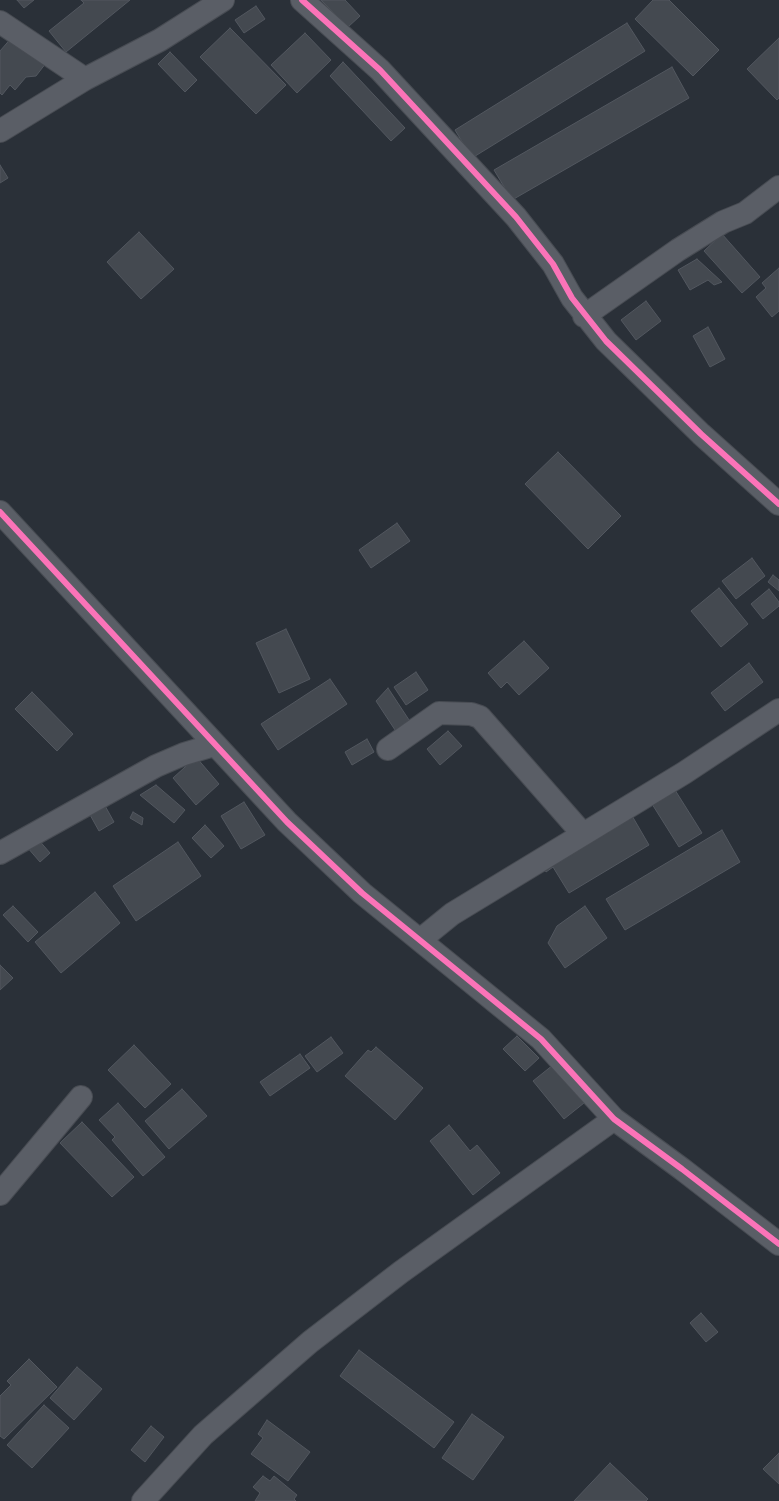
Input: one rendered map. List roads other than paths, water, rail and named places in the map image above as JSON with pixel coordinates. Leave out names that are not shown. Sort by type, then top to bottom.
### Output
[{"type":"street","points":[[0,131],[84,79],[160,40],[222,0]]},
{"type":"street","points":[[302,0],[380,70],[516,217],[553,264],[584,316],[606,340],[696,429],[779,504]]},
{"type":"street","points":[[0,22],[84,79]]},
{"type":"street","points":[[584,316],[678,250],[723,222],[745,213],[779,187]]},
{"type":"street","points":[[0,512],[114,634],[214,745],[287,822],[362,893],[541,1039],[614,1119],[775,1234]]},
{"type":"street","points":[[420,940],[452,914],[500,886],[582,833],[684,773],[779,710]]},
{"type":"street","points":[[388,749],[438,713],[471,714],[480,718],[582,833]]},
{"type":"street","points":[[0,853],[156,766],[184,754],[214,745]]},
{"type":"street","points":[[0,1194],[81,1097]]},
{"type":"street","points":[[143,1501],[203,1435],[310,1342],[401,1272],[614,1119]]}]
